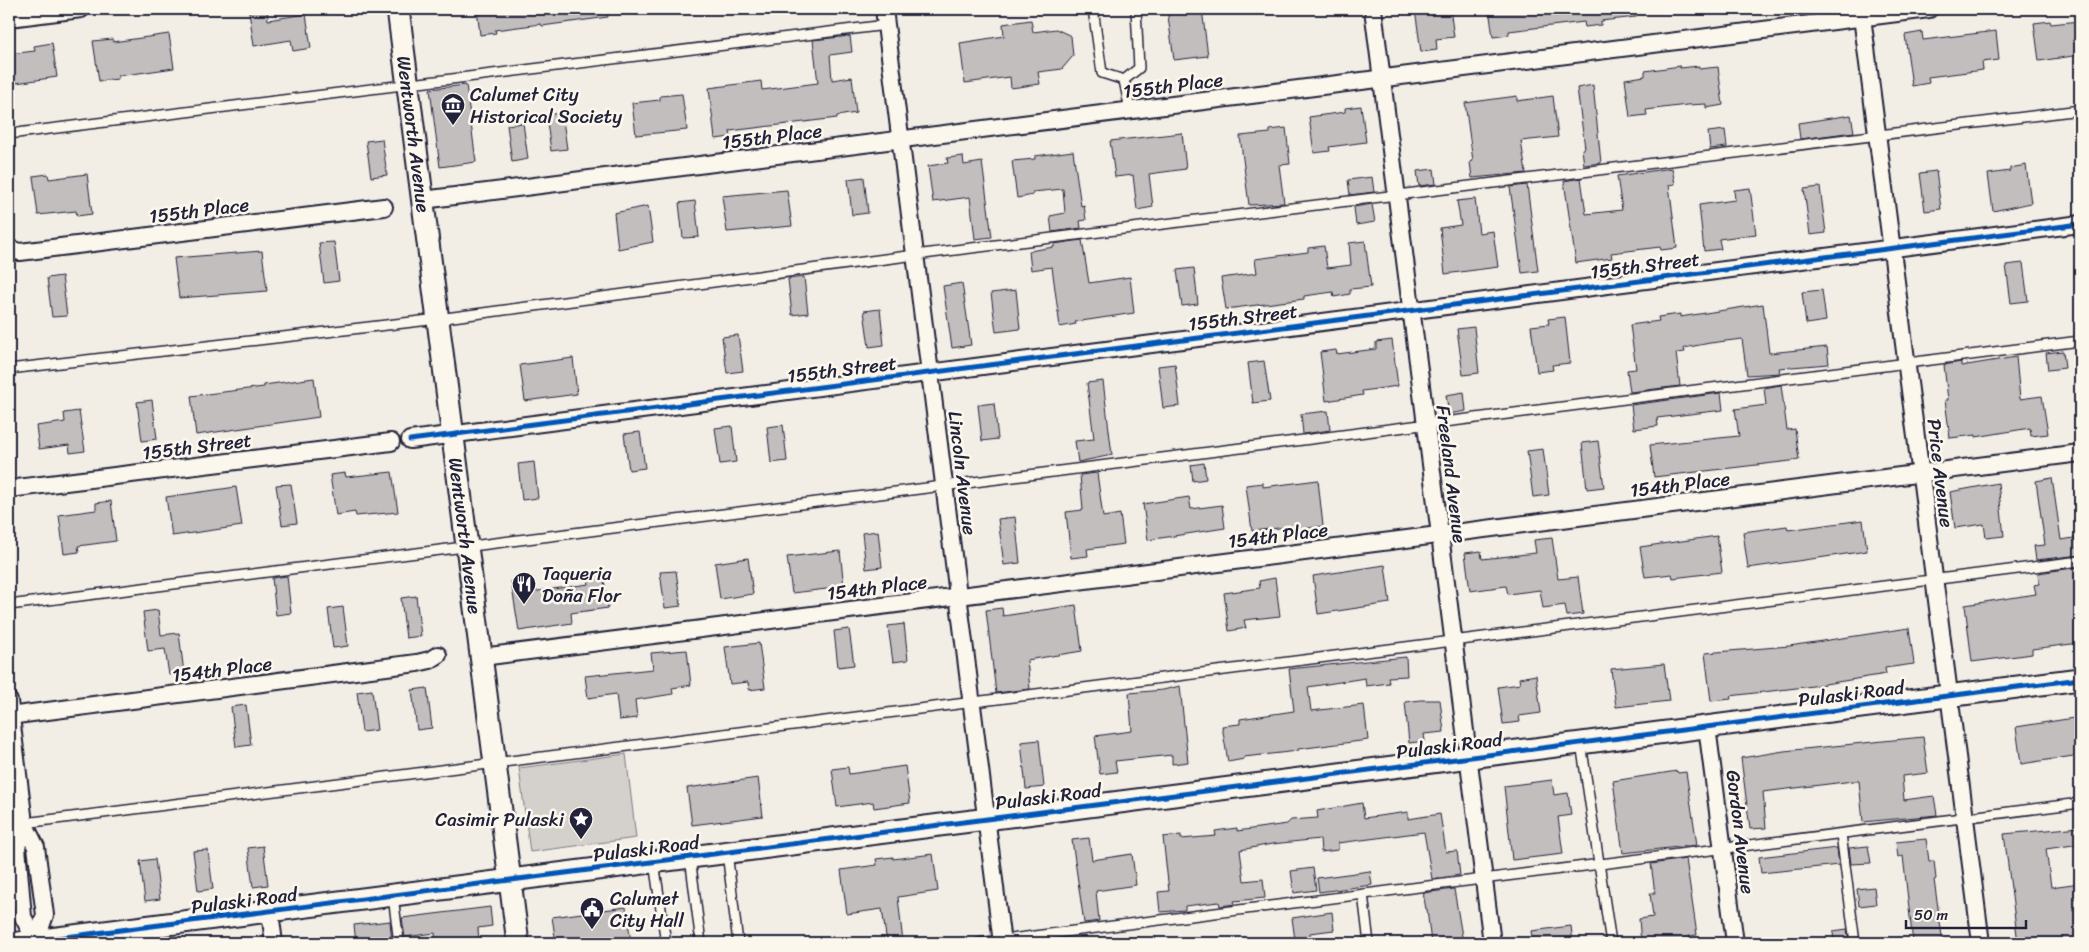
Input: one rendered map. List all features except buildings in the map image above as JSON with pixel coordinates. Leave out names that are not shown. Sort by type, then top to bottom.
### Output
[{"type":"street","points":[[9,18],[82,9]]},
{"type":"street","name":"Wentworth Avenue","points":[[398,9],[518,943]]},
{"type":"street","name":"Freeland Avenue","points":[[1373,9],[1492,943]]},
{"type":"street","name":"155th Place","points":[[423,200],[1382,78],[1862,13],[1929,9]]},
{"type":"street","name":"Price Avenue","points":[[1862,13],[1981,943]]},
{"type":"street","name":"Lincoln Avenue","points":[[885,17],[1002,942]]},
{"type":"street","name":"155th Place","points":[[12,254],[384,207]]},
{"type":"street","name":"155th Street","points":[[410,440],[2080,224]]},
{"type":"street","name":"155th Street","points":[[9,489],[391,442]]},
{"type":"street","name":"154th Place","points":[[482,657],[2080,453]]},
{"type":"street","name":"154th Place","points":[[9,711],[417,663],[430,660],[438,654]]},
{"type":"street","name":"Pulaski Road","points":[[31,942],[157,935],[270,912],[510,880],[2080,679]]},
{"type":"street","points":[[9,711],[16,847],[23,917],[31,942]]},
{"type":"street","name":"Gordon Avenue","points":[[1707,727],[1735,943]]},
{"type":"street","points":[[16,824],[36,847],[45,915],[31,942]]},
{"type":"street","points":[[270,912],[274,943]]},
{"type":"lane","points":[[1093,9],[1102,73],[1124,80]]},
{"type":"lane","points":[[1124,80],[1139,68],[1136,9]]},
{"type":"lane","points":[[9,134],[408,85],[885,17]]},
{"type":"lane","points":[[1124,80],[1130,110]]},
{"type":"lane","points":[[9,369],[438,319],[916,255],[1397,197],[2080,110]]},
{"type":"lane","points":[[9,605],[2080,341]]},
{"type":"lane","points":[[16,824],[2080,561]]},
{"type":"lane","points":[[1581,743],[1611,943]]},
{"type":"lane","points":[[979,943],[1002,942],[2080,803]]},
{"type":"lane","points":[[1841,834],[1855,943]]},
{"type":"lane","points":[[727,852],[738,943]]},
{"type":"lane","points":[[690,857],[701,943]]},
{"type":"lane","points":[[654,862],[666,943]]},
{"type":"lane","points":[[1363,894],[1369,943]]},
{"type":"lane","points":[[393,896],[399,943]]},
{"type":"shaded area","points":[[626,754],[636,838],[530,852],[519,768]]},
{"type":"cycle path","points":[[410,440],[2080,224]]},
{"type":"cycle path","points":[[19,943],[2080,679]]},
{"type":"place","name":"Calumet City Historical Society","points":[[453,126]]},
{"type":"place","name":"Taqueria Doña Flor","points":[[524,605]]},
{"type":"place","name":"Casimir Pulaski","points":[[581,840]]},
{"type":"place","name":"Calumet City Hall","points":[[592,930]]}]
